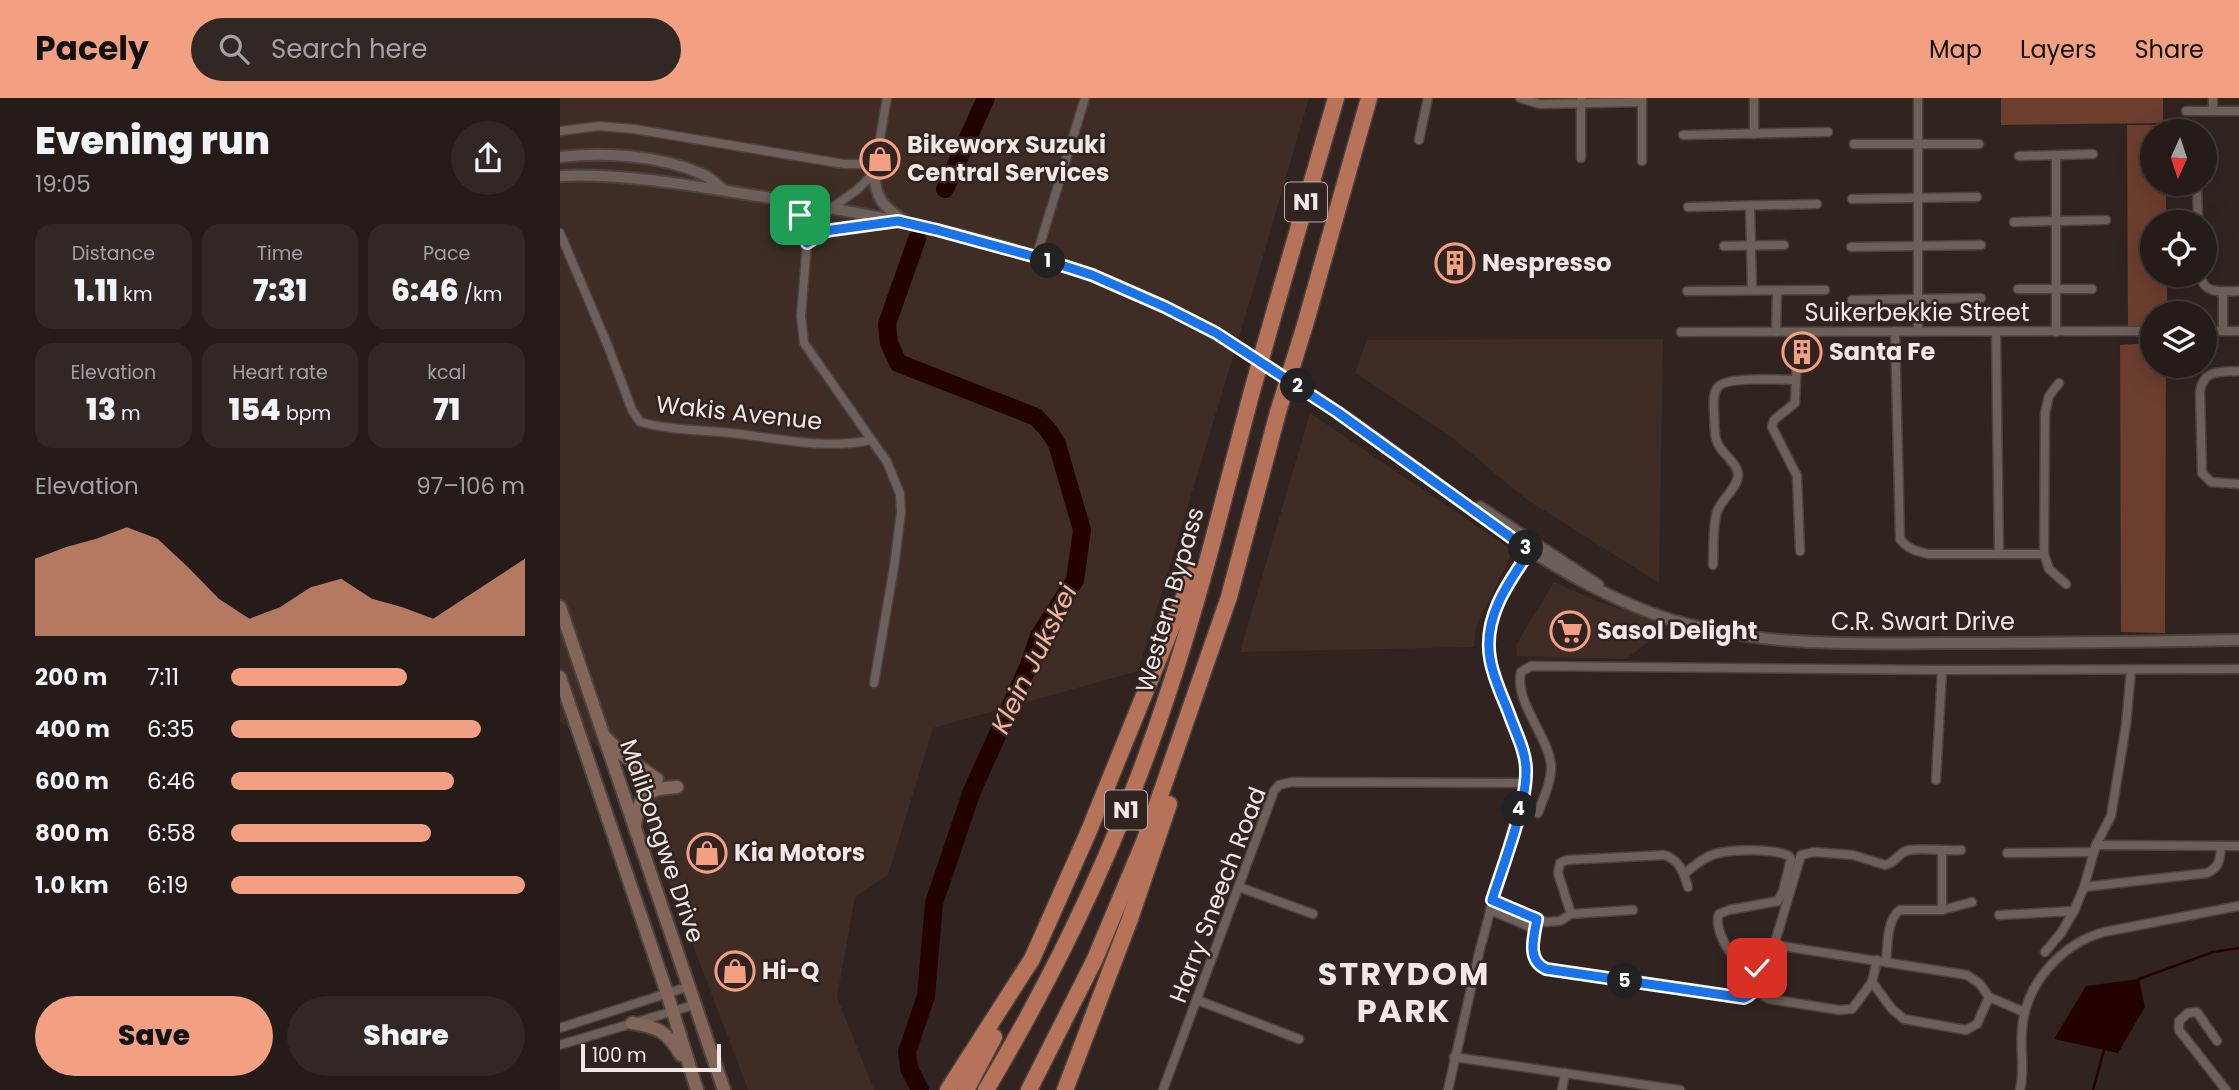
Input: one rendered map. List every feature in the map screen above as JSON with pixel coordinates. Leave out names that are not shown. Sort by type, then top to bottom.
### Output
[{"type":"highway","name":"Western Bypass","points":[[986,1090],[1070,933],[1125,814],[1170,687],[1336,98]]},
{"type":"highway","name":"Western Bypass","points":[[1029,1090],[1094,959],[1144,842],[1229,597],[1278,412],[1369,98]]},
{"type":"highway","points":[[965,1090],[1003,1020],[1088,833],[1220,510]]},
{"type":"highway","points":[[1065,1090],[1159,838],[1229,597]]},
{"type":"highway","points":[[948,1090],[1031,959]]},
{"type":"main road","name":"Malibongwe Drive","points":[[560,607],[724,1090]]},
{"type":"main road","name":"Malibongwe Drive","points":[[560,677],[667,993],[696,1090]]},
{"type":"main road","points":[[603,735],[623,755],[657,779]]},
{"type":"main road","points":[[635,828],[637,810],[648,792],[656,788],[677,787]]},
{"type":"main road","points":[[632,1023],[651,1026],[663,1032],[689,1067]]},
{"type":"street","points":[[887,98],[876,158],[875,188],[883,206],[902,222]]},
{"type":"street","points":[[1036,257],[1084,98]]},
{"type":"street","points":[[1419,140],[1428,98]]},
{"type":"street","points":[[1520,98],[1540,104],[1581,100],[1642,100],[1643,161]]},
{"type":"street","points":[[1754,98],[1754,134]]},
{"type":"street","points":[[1917,331],[1918,98]]},
{"type":"street","points":[[2213,98],[2213,111]]},
{"type":"street","points":[[1581,100],[1581,158]]},
{"type":"street","points":[[2186,111],[2239,111]]},
{"type":"street","points":[[560,131],[599,126],[634,129],[844,164],[859,164],[876,158]]},
{"type":"street","points":[[1683,135],[1828,132]]},
{"type":"street","points":[[1854,144],[1979,144]]},
{"type":"street","points":[[2019,156],[2093,154]]},
{"type":"street","points":[[2056,156],[2056,332]]},
{"type":"street","name":"C.R. Swart Drive","points":[[560,157],[632,157],[674,165],[704,175],[726,191]]},
{"type":"street","points":[[807,243],[830,209],[857,190],[874,173]]},
{"type":"street","name":"C.R. Swart Drive","points":[[560,176],[604,176],[726,191],[902,222],[970,237],[1118,286],[1216,333],[1337,412],[1459,501],[1532,547],[1580,582],[1655,614],[1728,634],[1827,644],[2239,640]]},
{"type":"street","points":[[1852,199],[1977,197]]},
{"type":"street","points":[[783,200],[804,222],[807,243],[801,316],[804,343],[887,462],[896,480],[901,512],[874,684]]},
{"type":"street","points":[[1688,207],[1817,204]]},
{"type":"street","points":[[1750,206],[1752,290]]},
{"type":"street","points":[[2014,222],[2106,220]]},
{"type":"street","points":[[807,243],[832,230],[902,222]]},
{"type":"street","name":"Wakis Avenue","points":[[560,233],[632,410],[640,422],[817,442],[858,443],[871,440]]},
{"type":"street","points":[[1724,246],[1784,245]]},
{"type":"street","points":[[1851,247],[1981,245]]},
{"type":"street","points":[[2205,287],[2209,290],[2239,291]]},
{"type":"street","points":[[2018,289],[2092,289]]},
{"type":"street","points":[[1687,291],[1825,290]]},
{"type":"street","points":[[1776,332],[1777,291]]},
{"type":"street","points":[[2223,291],[2223,331]]},
{"type":"street","points":[[1852,300],[1981,298]]},
{"type":"street","points":[[1895,331],[1900,539],[1914,550],[1928,554],[2044,554]]},
{"type":"street","name":"Suikerbekkie Street","points":[[1681,332],[2140,331]]},
{"type":"street","points":[[2217,331],[2239,331]]},
{"type":"street","points":[[1798,332],[1795,403],[1774,420],[1772,427],[1797,476],[1800,551]]},
{"type":"street","points":[[1996,332],[1998,554]]},
{"type":"street","points":[[2239,371],[2214,372],[2207,375],[2200,391],[2202,473],[2211,482],[2239,484]]},
{"type":"street","points":[[1713,565],[1716,516],[1720,503],[1736,483],[1738,474],[1716,439],[1714,399],[1717,388],[1720,384],[1734,380],[1796,380]]},
{"type":"street","points":[[2059,383],[2049,396],[2045,413],[2044,554],[2049,569],[2066,584]]},
{"type":"street","points":[[1448,1090],[1492,900],[1525,783],[1523,752],[1493,672],[1489,648],[1494,612],[1502,594],[1532,547]]},
{"type":"street","points":[[1538,813],[1551,769],[1548,754],[1520,687],[1524,668],[1531,666],[1942,670],[2239,669]]},
{"type":"street","points":[[1936,780],[1942,670]]},
{"type":"street","points":[[2045,952],[2074,911],[2095,848],[2111,816],[2132,670]]},
{"type":"street","name":"Harry Sneech Road","points":[[1163,1090],[1274,791],[1279,785],[1292,782],[1525,783]]},
{"type":"street","points":[[2084,887],[2207,873],[2219,864],[2221,846]]},
{"type":"street","points":[[2007,853],[2095,848],[2239,846]]},
{"type":"street","points":[[1961,850],[1909,850],[1899,855],[1891,864],[1885,865],[1853,855],[1814,852],[1801,855],[1762,986],[1763,996],[1847,1011],[1857,1005],[1872,982],[1882,961],[1894,914],[1905,909],[1942,909],[1972,902]]},
{"type":"street","points":[[1942,851],[1942,909]]},
{"type":"street","points":[[1537,919],[1534,960],[1546,969],[1738,998],[1749,996],[1756,985],[1758,970],[1735,958],[1719,931],[1717,919],[1719,914],[1729,910],[1778,901],[1791,859],[1779,852],[1727,852],[1704,859],[1684,874]]},
{"type":"street","points":[[1571,915],[1558,873],[1559,865],[1563,861],[1664,855],[1675,860],[1688,887]]},
{"type":"street","points":[[1239,887],[1313,914]]},
{"type":"street","points":[[1492,900],[1551,923],[1571,915],[1633,910]]},
{"type":"street","points":[[2020,1090],[2024,1012],[2037,982],[2055,961],[2083,939],[2129,926],[2239,906]]},
{"type":"street","points":[[1490,910],[1535,929]]},
{"type":"street","points":[[1998,915],[2074,911]]},
{"type":"street","points":[[1775,945],[1967,975],[1980,984],[1989,997],[2024,1012]]},
{"type":"street","points":[[1872,982],[1892,1009],[1904,1019],[1966,1030],[1977,1024],[1989,997]]},
{"type":"street","points":[[560,1028],[690,986]]},
{"type":"street","points":[[1197,1000],[1299,1039]]},
{"type":"street","points":[[560,1045],[697,1004]]},
{"type":"street","points":[[2217,1041],[2197,1012],[2188,1013],[2179,1021],[2179,1030],[2226,1090]]},
{"type":"street","points":[[1454,1057],[1680,1090]]},
{"type":"street","points":[[1562,1090],[1565,1073]]},
{"type":"shaded area","points":[[560,98],[1309,98],[1138,671],[933,728],[888,875],[855,897],[837,997],[874,1090],[748,1090],[624,763],[560,722]]},
{"type":"shaded area","points":[[2001,98],[2163,98],[2163,119],[2140,119],[2140,123],[2001,125]]},
{"type":"shaded area","points":[[2127,125],[2140,125],[2140,196],[2166,196],[2166,210],[2140,210],[2140,287],[2167,287],[2167,301],[2140,301],[2140,326],[2128,326]]},
{"type":"shaded area","points":[[1663,339],[1659,583],[1526,499],[1454,439],[1355,373],[1367,340]]},
{"type":"shaded area","points":[[2140,344],[2140,378],[2166,378],[2165,633],[2121,632],[2120,345]]},
{"type":"shaded area","points":[[1310,413],[1513,551],[1476,627],[1474,647],[1240,652]]},
{"type":"shaded area","points":[[1554,582],[1597,601],[1670,625],[1626,659],[1517,656],[1516,645]]},
{"type":"shaded area","points":[[2139,979],[2145,1007],[2118,1053],[2054,1039],[2086,986]]},
{"type":"waterway","name":"Klein Jukskei","points":[[945,189],[986,98]]},
{"type":"waterway","name":"Klein Jukskei","points":[[917,239],[887,324],[889,343],[898,363],[1036,417],[1057,444],[1082,530],[1075,580],[1039,636],[1029,665],[972,791],[934,903],[926,996],[907,1052],[909,1068],[920,1090]]},
{"type":"waterway","points":[[2139,979],[2213,952],[2239,948]]},
{"type":"waterway","points":[[2093,1090],[2104,1050]]},
{"type":"place","name":"Bikeworx Suzuki Central Services","points":[[880,159]]},
{"type":"place","name":"Nespresso","points":[[1455,263]]},
{"type":"place","name":"Santa Fe","points":[[1802,352]]},
{"type":"place","name":"Sasol Delight","points":[[1570,631]]},
{"type":"place","name":"Kia Motors","points":[[707,853]]},
{"type":"place","name":"Hi-Q","points":[[735,971]]},
{"type":"district","name":"STRYDOM PARK","points":[[1404,992]]},
{"type":"route","points":[[800,215],[804,222],[807,243],[832,230],[898,221],[970,237],[1053,262],[1092,275],[1165,307],[1216,333],[1337,412],[1530,551],[1502,594],[1490,629],[1489,648],[1493,672],[1523,752],[1526,770],[1522,797],[1492,900],[1537,919],[1534,960],[1546,969],[1744,998],[1753,992],[1759,975],[1757,968]]}]
